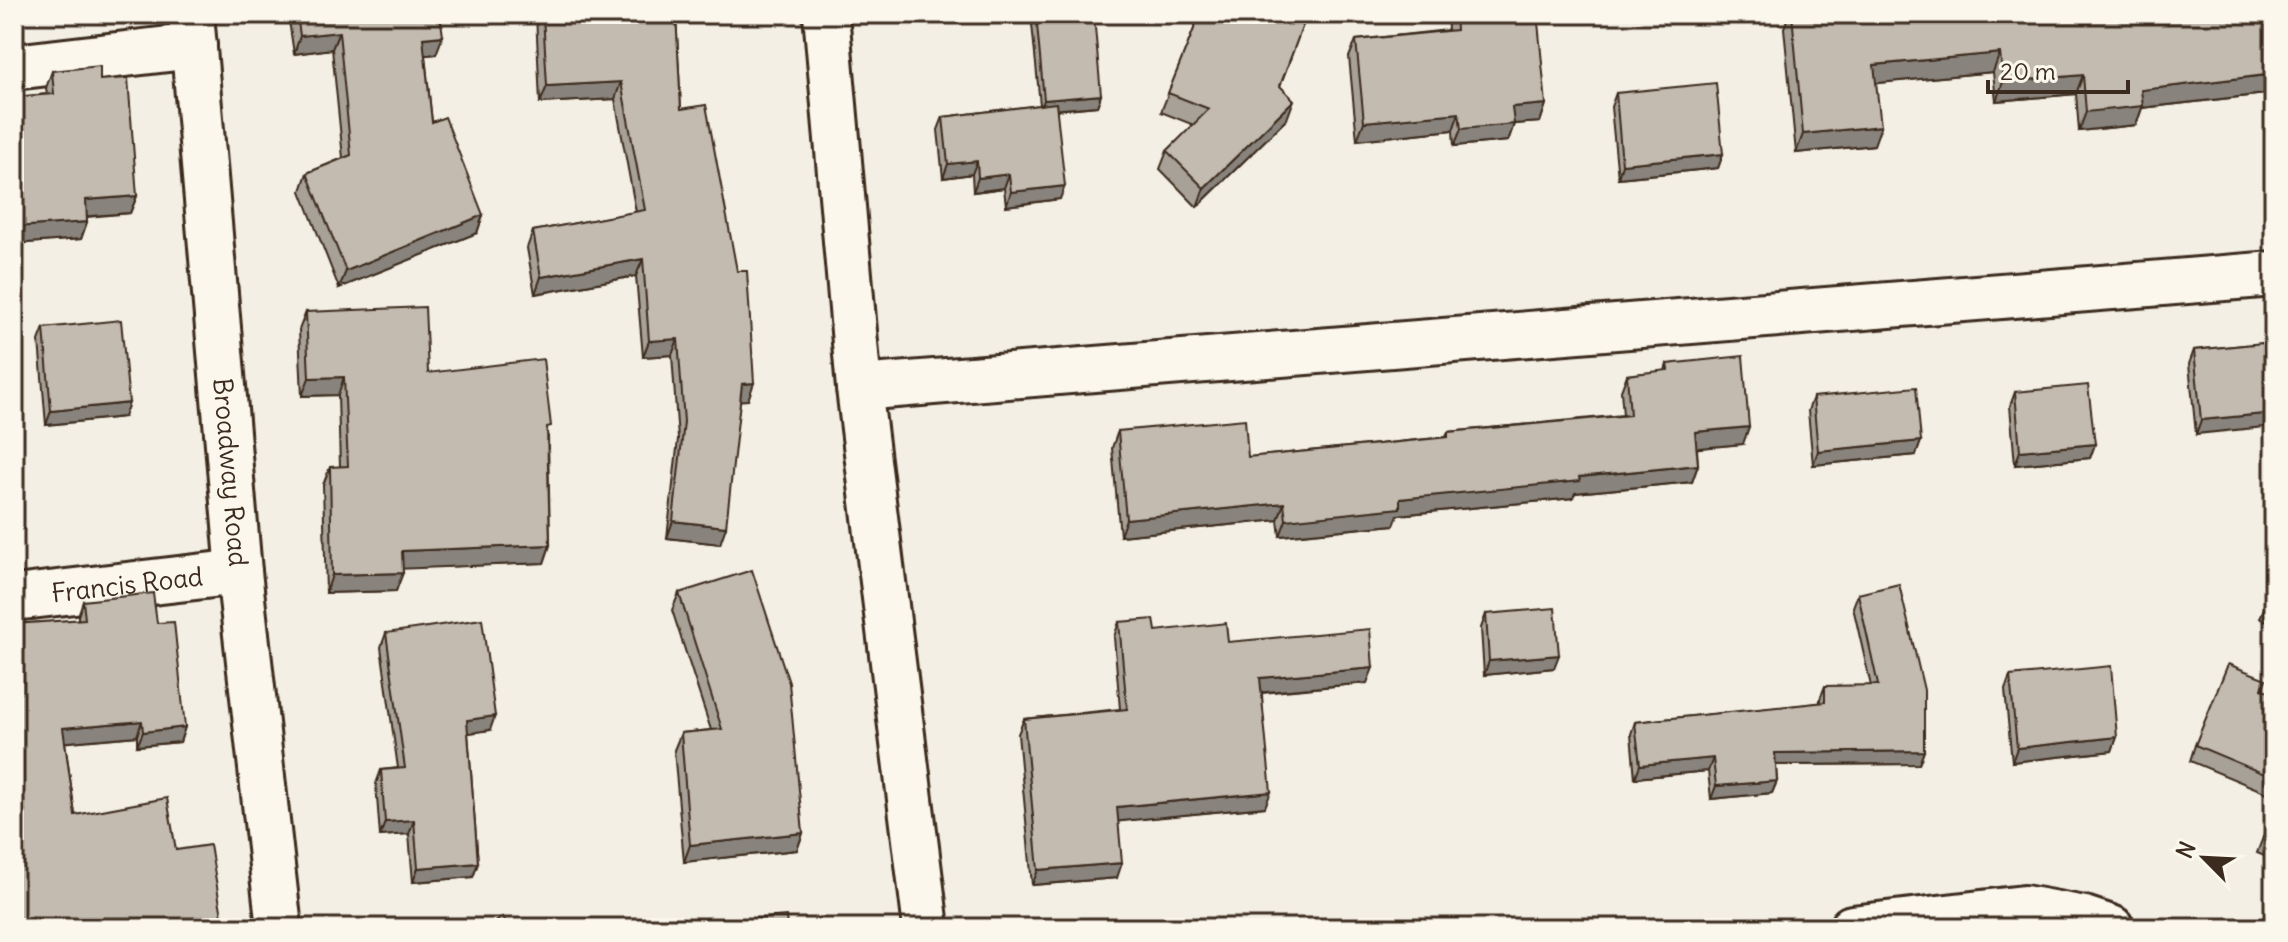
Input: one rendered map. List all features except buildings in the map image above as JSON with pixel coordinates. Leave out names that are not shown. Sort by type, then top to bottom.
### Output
[{"type":"street","points":[[826,14],[859,388],[926,928]]},
{"type":"street","points":[[14,67],[192,30]]},
{"type":"street","name":"Broadway Road","points":[[192,30],[239,572],[279,928]]},
{"type":"street","points":[[859,388],[2274,274]]},
{"type":"street","name":"Francis Road","points":[[14,598],[239,572]]},
{"type":"street","points":[[1852,928],[2024,908],[2084,919],[2111,928]]}]
